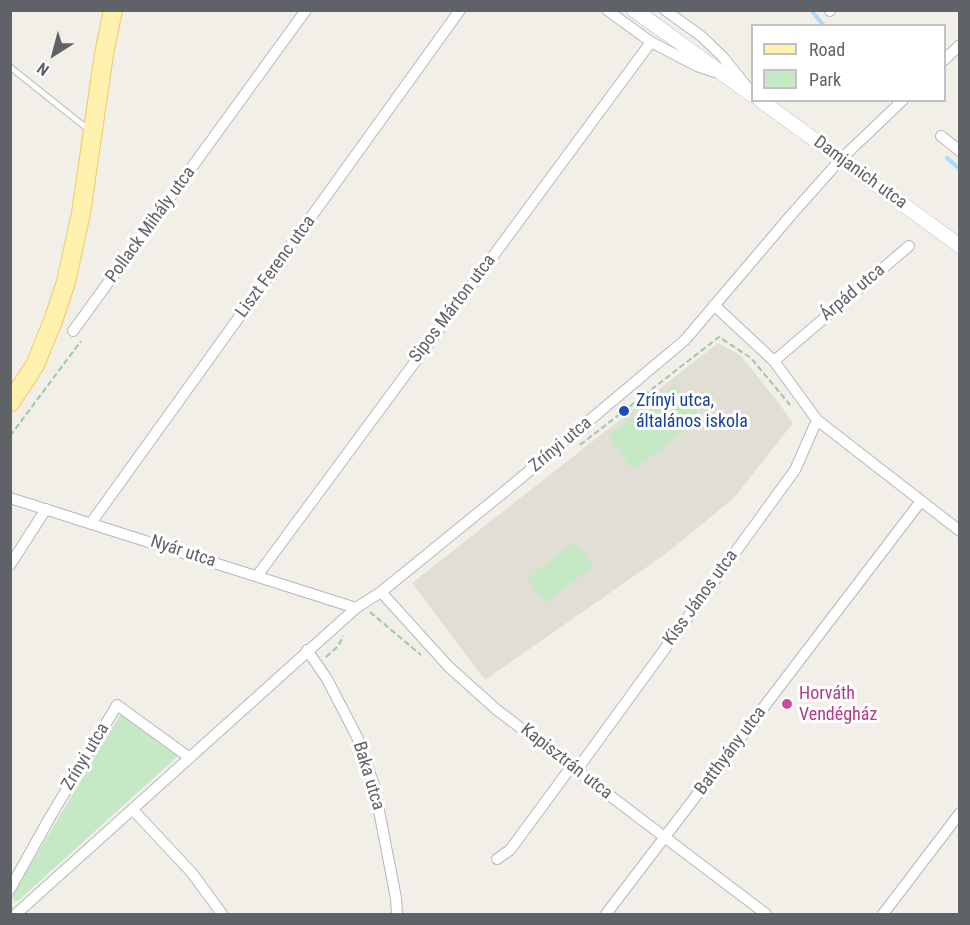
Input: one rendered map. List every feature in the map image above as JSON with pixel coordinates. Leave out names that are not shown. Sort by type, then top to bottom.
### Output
[{"type":"main road","points":[[10,404],[34,365],[60,301],[77,235],[113,10]]},
{"type":"main road","points":[[634,10],[665,32]]},
{"type":"street","name":"Pollack Mihály utca","points":[[73,331],[306,10]]},
{"type":"street","name":"Liszt Ferenc utca","points":[[91,523],[460,10]]},
{"type":"street","points":[[607,10],[651,42],[697,66],[725,76]]},
{"type":"street","points":[[665,10],[701,36],[722,56],[751,92]]},
{"type":"street","points":[[665,32],[751,93]]},
{"type":"street","name":"Sipos Márton utca","points":[[257,576],[651,42]]},
{"type":"street","points":[[946,59],[960,45]]},
{"type":"street","name":"Damjanich utca","points":[[763,102],[960,246]]},
{"type":"street","name":"Zrínyi utca","points":[[16,915],[307,650],[356,608],[381,592],[507,490],[685,340],[792,214],[842,159],[901,102]]},
{"type":"street","points":[[941,136],[960,152]]},
{"type":"street","name":"Árpád utca","points":[[774,361],[909,246]]},
{"type":"street","points":[[714,305],[774,361],[817,420],[960,531]]},
{"type":"street","name":"Kiss János utca","points":[[496,859],[510,850],[574,769],[795,470],[817,420]]},
{"type":"street","name":"Nyár utca","points":[[10,498],[356,608]]},
{"type":"street","name":"Batthyány utca","points":[[606,915],[921,501]]},
{"type":"street","points":[[10,565],[46,509]]},
{"type":"street","name":"Kapisztrán utca","points":[[381,592],[449,667],[497,710],[766,915]]},
{"type":"street","name":"Baka utca","points":[[307,650],[327,678],[357,737],[374,784],[396,898],[397,915]]},
{"type":"street","name":"Zrínyi utca","points":[[10,889],[48,819],[117,705],[190,758]]},
{"type":"street","points":[[133,810],[192,873],[222,915]]},
{"type":"street","points":[[885,914],[960,813]]},
{"type":"lane","points":[[10,67],[92,133]]},
{"type":"path","points":[[10,436],[83,338],[73,331]]},
{"type":"path","points":[[576,448],[719,337],[752,358],[792,408]]},
{"type":"path","points":[[363,618],[371,612],[424,658]]},
{"type":"path","points":[[325,658],[350,630]]},
{"type":"shaded area","points":[[718,343],[741,356],[793,423],[734,498],[664,555],[485,680],[412,583]]},
{"type":"green space","points":[[675,385],[701,418],[633,470],[608,436]]},
{"type":"green space","points":[[574,542],[593,566],[545,603],[527,579]]},
{"type":"green space","points":[[121,713],[178,756],[19,900],[14,901],[12,896]]},
{"type":"waterway","points":[[811,10],[822,24]]},
{"type":"waterway","points":[[947,158],[960,169]]},
{"type":"place","name":"Zrínyi utca, általános iskola","points":[[624,411]]},
{"type":"place","name":"Horváth Vendégház","points":[[787,704]]}]
